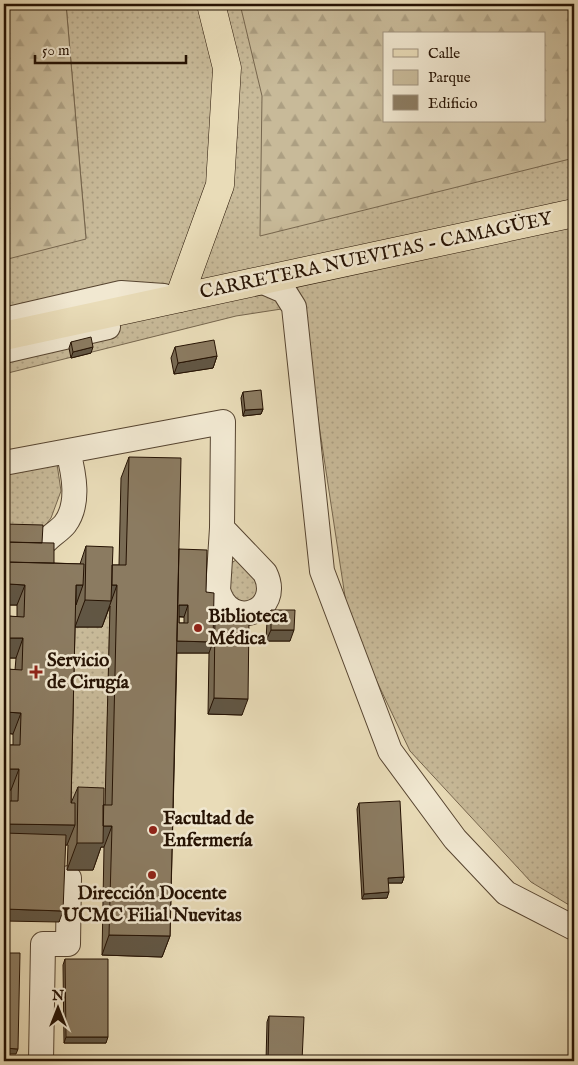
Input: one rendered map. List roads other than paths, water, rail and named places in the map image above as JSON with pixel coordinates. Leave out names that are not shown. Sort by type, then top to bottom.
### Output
[{"type":"main road","points":[[179,298],[220,185],[227,68],[211,4]]},
{"type":"main road","name":"CARRETERA NUEVITAS - CAMAGÜEY","points":[[4,336],[574,213]]},
{"type":"street","points":[[261,281],[284,290],[294,307],[322,570],[390,751],[455,839],[506,893],[574,928]]},
{"type":"street","name":"CARRETERA NUEVITAS - CAMAGÜEY","points":[[4,320],[121,293],[179,298]]},
{"type":"street","points":[[4,351],[123,324],[179,298]]},
{"type":"street","points":[[4,463],[223,422],[222,528]]},
{"type":"street","points":[[4,540],[47,540],[65,524],[73,508],[74,474],[68,451]]},
{"type":"street","points":[[41,1061],[43,944],[68,944],[69,878]]},
{"type":"place","name":"Biblioteca Médica","points":[[198,628]]},
{"type":"place","name":"Servicio de Cirugía","points":[[36,672]]},
{"type":"place","name":"Facultad de Enfermería","points":[[153,830]]},
{"type":"place","name":"Dirección Docente UCMC Filial Nuevitas","points":[[152,875]]}]
